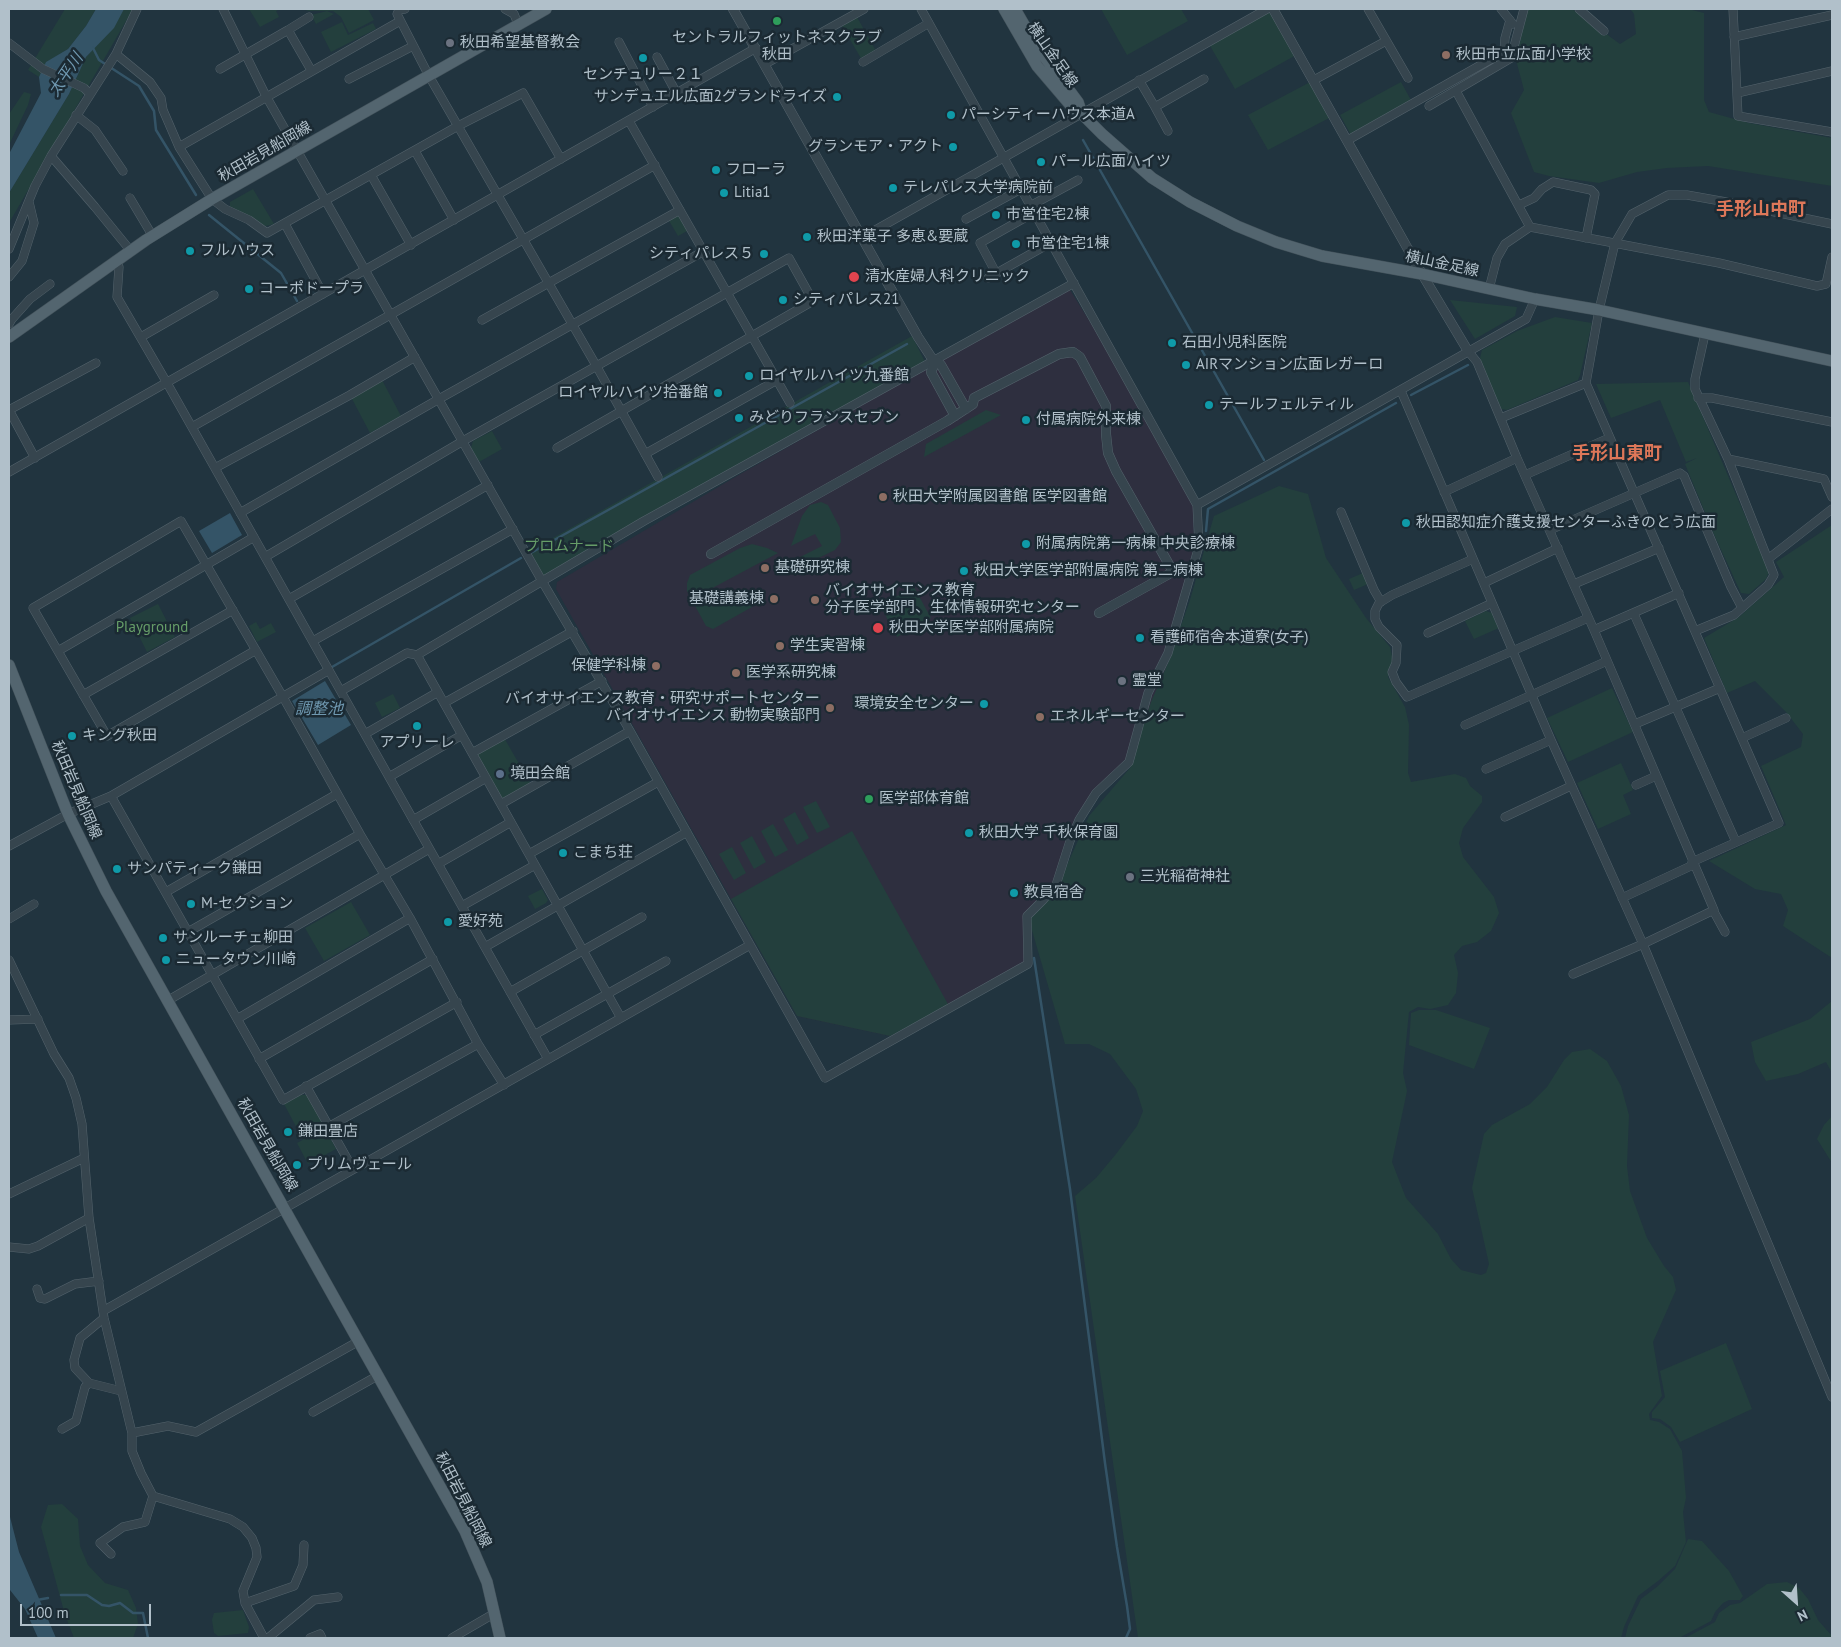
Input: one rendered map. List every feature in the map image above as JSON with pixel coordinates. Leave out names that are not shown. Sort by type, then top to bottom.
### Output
[{"type":"main road","name":"秋田岩見船岡線","points":[[10,330],[130,250],[212,199],[546,9]]},
{"type":"main road","name":"横山金足線","points":[[1004,9],[1037,66],[1072,107],[1152,178],[1190,202],[1228,222],[1276,242],[1322,256],[1422,274],[1535,299],[1600,310],[1832,361]]},
{"type":"main road","name":"横山金足線","points":[[1015,9],[1037,47],[1078,102],[1082,114]]},
{"type":"main road","name":"秋田岩見船岡線","points":[[9,665],[68,814],[106,891],[465,1531],[487,1582],[500,1638]]},
{"type":"street","points":[[9,249],[51,156],[76,115],[87,91],[116,54],[137,9]]},
{"type":"street","points":[[223,9],[266,96],[542,581],[630,730],[826,1078],[1028,964],[1027,916],[1056,885],[1070,841],[1079,820],[1095,794],[1129,762],[1148,693],[1168,653],[1199,546],[1197,505],[921,9]]},
{"type":"street","points":[[405,9],[399,10],[397,14],[428,76],[597,367],[658,477]]},
{"type":"street","points":[[504,9],[514,14],[518,24]]},
{"type":"street","points":[[733,9],[918,337],[934,362],[938,362],[941,365],[966,409]]},
{"type":"street","points":[[765,64],[864,9]]},
{"type":"street","points":[[1368,9],[1408,78]]},
{"type":"street","points":[[1501,9],[1517,30]]},
{"type":"street","points":[[1429,106],[1511,58],[1524,9]]},
{"type":"street","points":[[1579,9],[1604,31]]},
{"type":"street","points":[[1733,9],[1738,116],[1832,132]]},
{"type":"street","points":[[863,237],[1004,156],[1272,10],[1314,80],[1422,274],[1468,351],[1477,362],[1517,458],[1635,724],[1713,910],[1725,932]]},
{"type":"street","points":[[1734,37],[1832,15]]},
{"type":"street","points":[[220,69],[309,17]]},
{"type":"street","points":[[1348,140],[1502,53],[1510,20]]},
{"type":"street","points":[[179,147],[311,70],[400,21]]},
{"type":"street","points":[[863,62],[929,23]]},
{"type":"street","points":[[288,30],[311,70]]},
{"type":"street","points":[[1314,80],[1386,40]]},
{"type":"street","points":[[619,42],[653,107]]},
{"type":"street","points":[[9,43],[43,69],[87,91]]},
{"type":"street","points":[[349,79],[413,46]]},
{"type":"street","points":[[9,472],[756,48]]},
{"type":"street","points":[[116,54],[150,82],[161,98],[163,110],[179,147],[212,199],[225,209],[249,220],[267,233],[458,126],[523,93],[561,159]]},
{"type":"street","points":[[657,57],[676,94]]},
{"type":"street","points":[[1737,93],[1832,71]]},
{"type":"street","points":[[1155,107],[1204,79]]},
{"type":"street","points":[[1140,82],[1168,131]]},
{"type":"street","points":[[1456,91],[1530,227]]},
{"type":"street","points":[[76,115],[94,130],[123,171]]},
{"type":"street","points":[[629,121],[790,403]]},
{"type":"street","points":[[414,151],[454,220]]},
{"type":"street","points":[[51,156],[113,227],[130,250]]},
{"type":"street","points":[[192,427],[655,166]]},
{"type":"street","points":[[371,175],[411,245]]},
{"type":"street","points":[[996,274],[980,242],[1078,180]]},
{"type":"street","points":[[1519,205],[1534,198],[1542,189],[1553,182],[1591,190],[1596,194],[1586,238]]},
{"type":"street","points":[[966,219],[1021,188]]},
{"type":"street","points":[[1622,898],[1779,823],[1586,383],[1615,243],[1632,214],[1668,195],[1687,195],[1723,201],[1832,224]]},
{"type":"street","points":[[130,198],[152,236]]},
{"type":"street","points":[[9,277],[22,261],[34,223],[29,202]]},
{"type":"street","points":[[482,320],[680,210]]},
{"type":"street","points":[[285,224],[323,294]]},
{"type":"street","points":[[1489,289],[1497,258],[1504,244],[1530,227],[1719,263],[1817,286],[1826,284],[1832,258]]},
{"type":"street","points":[[988,278],[1052,242]]},
{"type":"street","points":[[240,513],[704,251]]},
{"type":"street","points":[[265,557],[463,441],[728,294],[789,258],[813,301],[557,448]]},
{"type":"street","points":[[114,261],[119,267],[117,296],[548,1059]]},
{"type":"street","points":[[341,691],[407,653],[417,654],[644,521],[934,362],[1074,282]]},
{"type":"street","points":[[10,330],[12,319],[30,299],[50,284]]},
{"type":"street","points":[[141,337],[214,295]]},
{"type":"street","points":[[1197,505],[1526,319],[1535,299]]},
{"type":"street","points":[[1695,630],[1734,615],[1768,585],[1774,576],[1728,459],[1695,389],[1695,379],[1705,334]]},
{"type":"street","points":[[712,554],[955,416],[973,404],[974,398],[1059,354],[1073,352],[1080,356],[1106,406],[1108,453],[1116,471],[1171,568],[1194,566]]},
{"type":"street","points":[[215,468],[350,395],[415,357]]},
{"type":"street","points":[[934,362],[931,372],[955,416]]},
{"type":"street","points":[[34,458],[9,410],[96,363]]},
{"type":"street","points":[[645,454],[777,380]]},
{"type":"street","points":[[1501,418],[1586,383]]},
{"type":"street","points":[[1401,391],[1551,740],[1643,944],[1832,1396]]},
{"type":"street","points":[[1698,398],[1712,398],[1832,422]]},
{"type":"street","points":[[1525,475],[1609,438]]},
{"type":"street","points":[[1444,492],[1517,458]]},
{"type":"street","points":[[1728,459],[1824,479],[1832,497]]},
{"type":"street","points":[[1550,530],[1680,473],[1684,476],[1731,587],[1742,608]]},
{"type":"street","points":[[289,599],[488,485]]},
{"type":"street","points":[[1768,559],[1832,509]]},
{"type":"street","points":[[1341,512],[1374,590],[1381,602]]},
{"type":"street","points":[[256,650],[107,736],[33,608],[181,521],[206,565],[233,610],[256,650],[283,697],[360,834],[410,918],[478,1044],[504,1085]]},
{"type":"street","points":[[313,641],[513,529]]},
{"type":"street","points":[[58,651],[254,537]]},
{"type":"street","points":[[1484,583],[1558,548]]},
{"type":"street","points":[[1574,584],[1659,548]]},
{"type":"street","points":[[1473,559],[1392,595],[1381,602],[1375,611],[1375,620],[1379,627],[1397,645],[1396,663],[1392,672],[1396,682],[1407,697],[1588,618]]},
{"type":"street","points":[[1099,613],[1178,568]]},
{"type":"street","points":[[1594,630],[1679,593]]},
{"type":"street","points":[[1428,633],[1492,603]]},
{"type":"street","points":[[83,695],[233,610]]},
{"type":"street","points":[[1634,614],[1677,706],[1736,842]]},
{"type":"street","points":[[444,703],[573,631]]},
{"type":"street","points":[[417,654],[621,1018]]},
{"type":"street","points":[[1465,725],[1607,661]]},
{"type":"street","points":[[9,846],[68,814],[111,796],[329,670]]},
{"type":"street","points":[[472,753],[602,681]]},
{"type":"street","points":[[1635,724],[1720,688]]},
{"type":"street","points":[[365,734],[438,692]]},
{"type":"street","points":[[1742,738],[1786,718]]},
{"type":"street","points":[[501,804],[630,730]]},
{"type":"street","points":[[389,778],[462,735]]},
{"type":"street","points":[[1486,769],[1551,740]]},
{"type":"street","points":[[1636,785],[1656,776]]},
{"type":"street","points":[[413,820],[486,778]]},
{"type":"street","points":[[529,854],[658,782]]},
{"type":"street","points":[[1505,817],[1572,786]]},
{"type":"street","points":[[166,892],[337,794]]},
{"type":"street","points":[[111,796],[282,1100],[457,1002]]},
{"type":"street","points":[[438,864],[511,822]]},
{"type":"street","points":[[485,947],[687,832]]},
{"type":"street","points":[[188,932],[360,834]]},
{"type":"street","points":[[167,1001],[430,849]]},
{"type":"street","points":[[462,906],[536,865]]},
{"type":"street","points":[[9,918],[34,904]]},
{"type":"street","points":[[1573,974],[1643,944],[1713,910]]},
{"type":"street","points":[[510,992],[642,917]]},
{"type":"street","points":[[237,1019],[410,918]]},
{"type":"street","points":[[121,1391],[89,1383],[75,1368],[74,1360],[80,1338],[104,1314],[284,1207],[750,945]]},
{"type":"street","points":[[259,1059],[433,959]]},
{"type":"street","points":[[9,960],[54,1054],[69,1078],[76,1098],[82,1124],[89,1218],[104,1314],[132,1432],[132,1451],[153,1496],[145,1522],[123,1527],[100,1542],[111,1554]]},
{"type":"street","points":[[534,1035],[607,992],[666,961]]},
{"type":"street","points":[[9,1020],[38,1020]]},
{"type":"street","points":[[330,1126],[478,1044]]},
{"type":"street","points":[[306,1086],[353,1169]]},
{"type":"street","points":[[9,1194],[84,1158]]},
{"type":"street","points":[[9,1247],[29,1249],[38,1246],[89,1218]]},
{"type":"street","points":[[37,1289],[40,1298],[45,1299],[75,1284],[98,1281]]},
{"type":"street","points":[[132,1432],[168,1426],[196,1432],[359,1341]]},
{"type":"street","points":[[313,1412],[379,1376]]},
{"type":"street","points":[[62,1428],[76,1422],[85,1387],[89,1383]]},
{"type":"street","points":[[153,1496],[230,1519],[244,1527],[256,1548],[256,1557],[243,1591],[245,1603],[264,1638]]},
{"type":"street","points":[[245,1603],[294,1586],[303,1564],[304,1545]]},
{"type":"street","points":[[268,1638],[314,1600],[338,1597]]},
{"type":"street","points":[[452,1638],[495,1613]]},
{"type":"street","points":[[310,1638],[320,1634],[322,1638]]},
{"type":"shaded area","name":"秋田大学医学部附属病院","points":[[1065,289],[1070,290],[1092,325],[1193,506],[1194,542],[1186,594],[1168,663],[1129,762],[1103,787],[1084,813],[1056,885],[1027,916],[1028,964],[890,1036],[797,1016],[556,589],[557,582],[737,476]]},
{"type":"green space","points":[[65,9],[96,9],[86,26],[68,49],[47,62],[39,77],[28,70]]},
{"type":"green space","points":[[123,9],[133,9],[9,223],[9,193],[69,94],[86,57],[112,29]]},
{"type":"green space","points":[[249,9],[280,9],[276,11],[279,17],[260,27]]},
{"type":"green space","points":[[302,9],[368,9],[374,20],[349,33],[341,17],[333,11],[309,11]]},
{"type":"green space","points":[[1101,9],[1181,9],[1188,21],[1127,55]]},
{"type":"green space","points":[[1273,9],[1298,54],[1235,89],[1209,44]]},
{"type":"green space","points":[[1527,9],[1572,9],[1620,44],[1636,34],[1634,14],[1630,9],[1688,9],[1704,13],[1704,100],[1709,112],[1749,123],[1832,138],[1832,186],[1708,166],[1637,172],[1599,183],[1534,172],[1511,113],[1524,90],[1516,60]]},
{"type":"green space","points":[[327,11],[334,14],[316,24],[311,15]]},
{"type":"green space","points":[[857,17],[876,51],[862,60],[842,26]]},
{"type":"green space","points":[[342,22],[348,35],[373,23],[376,29],[331,52],[321,32]]},
{"type":"green space","points":[[1314,80],[1333,116],[1268,150],[1248,115]]},
{"type":"green space","points":[[1401,82],[1412,102],[1351,135],[1340,115]]},
{"type":"green space","points":[[24,92],[31,94],[28,105],[9,145],[9,114]]},
{"type":"green space","points":[[253,189],[274,224],[261,225],[252,217],[230,208],[230,202]]},
{"type":"green space","points":[[679,213],[689,230],[678,236],[668,219]]},
{"type":"green space","points":[[1450,300],[1517,307],[1515,316],[1475,339]]},
{"type":"green space","points":[[1555,317],[1592,323],[1578,380],[1507,410],[1501,409],[1480,358],[1482,350],[1517,331]]},
{"type":"green space","name":"プロムナード","points":[[912,336],[925,362],[542,581],[526,553]]},
{"type":"green space","points":[[382,380],[401,416],[370,433],[351,397]]},
{"type":"green space","points":[[1688,382],[1769,572],[1766,579],[1749,594],[1741,593],[1685,464],[1697,458],[1686,462],[1660,400],[1611,418],[1596,384]]},
{"type":"green space","points":[[986,410],[1001,415],[924,457],[926,444]]},
{"type":"green space","points":[[492,431],[502,449],[479,462],[471,448],[473,441]]},
{"type":"green space","points":[[1279,486],[1308,494],[1326,558],[1366,618],[1390,647],[1393,660],[1388,677],[1405,707],[1409,725],[1408,773],[1411,782],[1455,774],[1466,778],[1470,786],[1482,796],[1482,802],[1463,828],[1459,843],[1463,857],[1494,897],[1499,913],[1491,931],[1477,942],[1462,946],[1454,955],[1458,973],[1456,993],[1448,1005],[1430,1009],[1418,1007],[1409,1012],[1403,1073],[1407,1091],[1392,1162],[1406,1198],[1438,1234],[1451,1259],[1461,1270],[1481,1275],[1486,1273],[1489,1264],[1472,1188],[1484,1134],[1492,1125],[1530,1104],[1547,1087],[1564,1060],[1572,1052],[1590,1049],[1607,1061],[1621,1086],[1629,1115],[1627,1166],[1630,1191],[1647,1238],[1673,1277],[1676,1290],[1653,1342],[1662,1396],[1649,1414],[1650,1420],[1659,1422],[1670,1429],[1682,1451],[1686,1498],[1683,1512],[1686,1542],[1675,1566],[1638,1596],[1621,1638],[1138,1638],[1075,1196],[1096,1178],[1116,1154],[1137,1126],[1143,1111],[1136,1089],[1110,1054],[1089,1044],[1065,1044],[1029,920],[1063,874],[1089,816],[1130,768],[1151,702],[1168,663],[1190,600],[1214,516]]},
{"type":"green space","points":[[821,502],[828,505],[840,528],[841,542],[835,550],[804,565],[800,557],[822,546],[815,534],[791,546],[802,516],[810,505]]},
{"type":"green space","points":[[1832,525],[1832,958],[1783,926],[1788,910],[1781,894],[1755,889],[1709,861],[1786,825],[1761,766],[1801,747],[1803,734],[1786,712],[1755,681],[1727,693],[1704,638],[1739,617],[1784,577],[1776,562]]},
{"type":"green space","points":[[752,544],[778,553],[705,592],[713,607],[743,590],[752,607],[713,629],[706,626],[687,591],[690,575],[740,548]]},
{"type":"green space","points":[[1363,573],[1368,584],[1354,590],[1349,579]]},
{"type":"green space","points":[[914,587],[931,618],[897,637],[880,605]]},
{"type":"green space","name":"Playground","points":[[158,604],[175,637],[147,652],[130,618]]},
{"type":"green space","points":[[1486,611],[1492,613],[1499,628],[1474,639],[1465,621]]},
{"type":"green space","points":[[256,622],[260,629],[271,623],[276,632],[257,642],[249,626]]},
{"type":"green space","points":[[1612,688],[1633,732],[1568,762],[1547,718]]},
{"type":"green space","points":[[393,694],[400,708],[382,717],[375,703]]},
{"type":"green space","points":[[503,736],[532,786],[501,804],[472,753]]},
{"type":"green space","points":[[1621,763],[1633,790],[1623,795],[1631,814],[1598,829],[1577,783]]},
{"type":"green space","points":[[816,801],[830,827],[817,833],[803,807]]},
{"type":"green space","points":[[795,812],[809,838],[797,845],[783,819]]},
{"type":"green space","points":[[773,824],[788,850],[775,857],[761,831]]},
{"type":"green space","points":[[852,831],[949,1006],[890,1036],[797,1016],[731,899]]},
{"type":"green space","points":[[752,836],[766,862],[754,869],[740,843]]},
{"type":"green space","points":[[732,847],[746,873],[734,880],[719,854]]},
{"type":"green space","points":[[542,889],[548,900],[535,909],[528,896]]},
{"type":"green space","points":[[351,902],[370,935],[324,961],[305,928]]},
{"type":"green space","points":[[1832,1001],[1832,1073],[1826,1062],[1798,1074],[1766,1081],[1755,1062],[1751,1042],[1810,1019]]},
{"type":"green space","points":[[1419,1010],[1436,1010],[1490,1028],[1474,1069],[1409,1045],[1411,1013]]},
{"type":"green space","points":[[301,1095],[308,1095],[323,1125],[301,1136],[284,1104]]},
{"type":"green space","points":[[1832,1116],[1832,1163],[1817,1139],[1824,1125]]},
{"type":"green space","points":[[325,1128],[336,1149],[308,1164],[297,1143]]},
{"type":"green space","points":[[1726,1343],[1752,1409],[1680,1442],[1671,1427],[1660,1419],[1652,1418],[1652,1412],[1665,1397],[1660,1371]]},
{"type":"green space","points":[[62,1504],[78,1519],[80,1546],[88,1565],[105,1583],[128,1590],[136,1608],[138,1624],[133,1638],[74,1638],[65,1615],[41,1527],[48,1505]]},
{"type":"green space","points":[[1688,1539],[1702,1541],[1729,1571],[1743,1596],[1740,1600],[1729,1600],[1723,1603],[1715,1612],[1711,1621],[1679,1638],[1625,1638],[1628,1626],[1641,1599],[1675,1569]]},
{"type":"green space","points":[[1787,1582],[1799,1588],[1808,1599],[1818,1620],[1832,1638],[1685,1638],[1715,1622],[1719,1613],[1730,1605],[1740,1603],[1767,1584]]},
{"type":"green space","points":[[243,1610],[249,1627],[248,1633],[218,1636],[214,1633],[212,1620],[214,1613]]},
{"type":"water","name":"太平川","points":[[96,9],[124,9],[114,28],[86,57],[69,94],[9,193],[9,154],[41,93],[39,77],[46,62],[68,49],[86,26]]},
{"type":"water","points":[[230,513],[242,535],[212,553],[199,531]]},
{"type":"water","name":"調整池","points":[[325,681],[351,725],[318,745],[292,701]]},
{"type":"water","points":[[9,1513],[19,1552],[56,1638],[38,1638],[25,1609],[10,1590]]},
{"type":"waterway","points":[[93,48],[99,60],[139,86],[154,111],[156,130],[196,195]]},
{"type":"waterway","points":[[1083,140],[1264,460]]},
{"type":"waterway","points":[[209,215],[281,273],[297,301]]},
{"type":"waterway","points":[[529,554],[907,344]]},
{"type":"waterway","points":[[1411,395],[1468,365]]},
{"type":"waterway","points":[[1206,531],[1208,509],[1396,403]]},
{"type":"waterway","points":[[332,667],[521,558]]},
{"type":"waterway","points":[[1034,958],[1070,1189],[1105,1463],[1127,1606],[1130,1629],[1126,1638]]},
{"type":"waterway","points":[[61,1595],[87,1595],[102,1605],[109,1606],[120,1603],[133,1613],[143,1613],[148,1638]]},
{"type":"waterway","points":[[37,1600],[48,1598]]},
{"type":"place","name":"セントラルフィットネスクラブ 秋田","points":[[777,21]]},
{"type":"place","name":"秋田希望基督教会","points":[[450,43]]},
{"type":"place","name":"秋田市立広面小学校","points":[[1446,55]]},
{"type":"place","name":"センチュリー２１","points":[[643,58]]},
{"type":"place","name":"サンデュエル広面2グランドライズ","points":[[837,97]]},
{"type":"place","name":"パーシティーハウス本道A","points":[[951,115]]},
{"type":"place","name":"グランモア・アクト","points":[[953,147]]},
{"type":"place","name":"パール広面ハイツ","points":[[1041,162]]},
{"type":"place","name":"フローラ","points":[[716,170]]},
{"type":"place","name":"テレパレス大学病院前","points":[[893,188]]},
{"type":"place","name":"Litia1","points":[[724,193]]},
{"type":"place","name":"市営住宅2棟","points":[[996,215]]},
{"type":"place","name":"秋田洋菓子 多恵&要蔵","points":[[807,237]]},
{"type":"place","name":"市営住宅1棟","points":[[1016,244]]},
{"type":"place","name":"フルハウス","points":[[190,251]]},
{"type":"place","name":"シティパレス５","points":[[764,254]]},
{"type":"place","name":"清水産婦人科クリニック","points":[[854,277]]},
{"type":"place","name":"コーポドープラ","points":[[249,289]]},
{"type":"place","name":"シティパレス21","points":[[783,300]]},
{"type":"place","name":"石田小児科医院","points":[[1172,343]]},
{"type":"place","name":"AIRマンション広面レガーロ","points":[[1186,365]]},
{"type":"place","name":"ロイヤルハイツ九番館","points":[[749,376]]},
{"type":"place","name":"ロイヤルハイツ拾番館","points":[[718,393]]},
{"type":"place","name":"テールフェルティル","points":[[1209,405]]},
{"type":"place","name":"みどりフランスセブン","points":[[739,418]]},
{"type":"place","name":"付属病院外来棟","points":[[1026,420]]},
{"type":"place","name":"秋田大学附属図書館 医学図書館","points":[[883,497]]},
{"type":"place","name":"秋田認知症介護支援センターふきのとう広面","points":[[1406,523]]},
{"type":"place","name":"附属病院第一病棟 中央診療棟","points":[[1026,544]]},
{"type":"place","name":"基礎研究棟","points":[[765,568]]},
{"type":"place","name":"秋田大学医学部附属病院 第二病棟","points":[[964,571]]},
{"type":"place","name":"基礎講義棟","points":[[774,599]]},
{"type":"place","name":"バイオサイエンス教育 分子医学部門、生体情報研究センター","points":[[815,600]]},
{"type":"place","name":"秋田大学医学部附属病院","points":[[878,628]]},
{"type":"place","name":"看護師宿舎本道寮(女子)","points":[[1140,638]]},
{"type":"place","name":"学生実習棟","points":[[780,646]]},
{"type":"place","name":"保健学科棟","points":[[656,666]]},
{"type":"place","name":"医学系研究棟","points":[[736,673]]},
{"type":"place","name":"霊堂","points":[[1122,681]]},
{"type":"place","name":"環境安全センター","points":[[984,704]]},
{"type":"place","name":"バイオサイエンス教育・研究サポートセンター バイオサイエンス 動物実験部門","points":[[830,708]]},
{"type":"place","name":"エネルギーセンター","points":[[1040,717]]},
{"type":"place","name":"アプリーレ","points":[[417,726]]},
{"type":"place","name":"キング秋田","points":[[72,736]]},
{"type":"place","name":"境田会館","points":[[500,774]]},
{"type":"place","name":"医学部体育館","points":[[869,799]]},
{"type":"place","name":"秋田大学 千秋保育園","points":[[969,833]]},
{"type":"place","name":"こまち荘","points":[[563,853]]},
{"type":"place","name":"サンパティーク鎌田","points":[[117,869]]},
{"type":"place","name":"三光稲荷神社","points":[[1130,877]]},
{"type":"place","name":"教員宿舎","points":[[1014,893]]},
{"type":"place","name":"M-セクション","points":[[191,904]]},
{"type":"place","name":"愛好苑","points":[[448,922]]},
{"type":"place","name":"サンルーチェ柳田","points":[[163,938]]},
{"type":"place","name":"ニュータウン川崎","points":[[166,960]]},
{"type":"place","name":"鎌田畳店","points":[[288,1132]]},
{"type":"place","name":"プリムヴェール","points":[[297,1165]]},
{"type":"district","name":"手形山中町","points":[[1761,210]]},
{"type":"district","name":"手形山東町","points":[[1617,454]]}]
